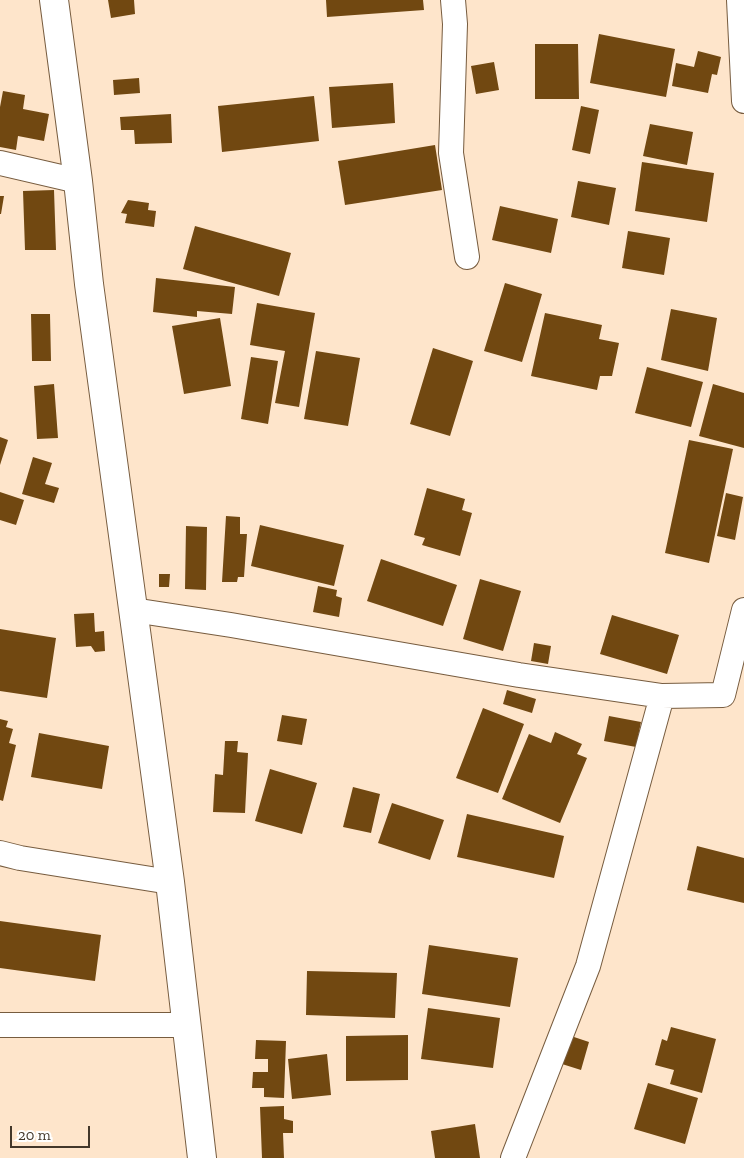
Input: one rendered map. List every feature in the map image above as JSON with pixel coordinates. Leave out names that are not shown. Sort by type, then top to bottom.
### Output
[{"type":"street","points":[[54,0],[78,181],[89,284],[170,882],[202,1158]]},
{"type":"street","points":[[453,0],[456,24],[451,153],[467,257]]},
{"type":"street","points":[[739,0],[744,101]]},
{"type":"street","points":[[0,163],[78,181]]},
{"type":"street","points":[[133,610],[230,624],[519,675],[662,696],[734,698],[744,610]]},
{"type":"street","points":[[513,1158],[588,966],[662,696]]},
{"type":"street","points":[[0,853],[170,882]]},
{"type":"street","points":[[0,1025],[186,1025]]},
{"type":"building","points":[[108,0],[134,0],[135,14],[111,18]]},
{"type":"building","points":[[326,0],[423,0],[424,10],[327,17]]},
{"type":"building","points":[[599,34],[675,49],[666,97],[590,83]]},
{"type":"building","points":[[535,44],[578,44],[579,99],[535,99]]},
{"type":"building","points":[[698,51],[721,57],[717,75],[712,74],[708,93],[672,86],[676,63],[694,67]]},
{"type":"building","points":[[494,62],[499,90],[476,94],[471,66]]},
{"type":"building","points":[[139,78],[140,93],[114,95],[113,80]]},
{"type":"building","points":[[393,83],[395,123],[332,128],[329,87]]},
{"type":"building","points":[[3,91],[25,95],[23,109],[49,114],[44,141],[18,136],[16,150],[0,147],[0,107]]},
{"type":"building","points":[[314,96],[319,141],[222,152],[218,106]]},
{"type":"building","points":[[581,106],[599,110],[590,154],[572,150]]},
{"type":"building","points":[[171,114],[172,143],[135,144],[134,130],[121,130],[120,117]]},
{"type":"building","points":[[650,124],[693,132],[687,165],[643,156]]},
{"type":"building","points":[[435,145],[442,190],[345,205],[338,161]]},
{"type":"building","points":[[642,162],[714,173],[707,222],[635,211]]},
{"type":"building","points":[[578,181],[616,188],[609,225],[571,217]]},
{"type":"building","points":[[54,190],[56,250],[25,250],[23,191]]},
{"type":"building","points":[[0,196],[4,196],[1,214],[0,214]]},
{"type":"building","points":[[128,200],[149,203],[148,210],[156,211],[154,227],[125,223],[127,214],[121,213]]},
{"type":"building","points":[[500,206],[558,219],[551,253],[492,240]]},
{"type":"building","points":[[195,226],[291,253],[279,296],[183,269]]},
{"type":"building","points":[[628,231],[670,238],[664,275],[622,268]]},
{"type":"building","points":[[156,278],[235,287],[232,314],[197,311],[197,317],[153,312]]},
{"type":"building","points":[[505,283],[542,294],[522,362],[484,351]]},
{"type":"building","points":[[257,303],[315,313],[299,407],[275,403],[285,351],[250,345]]},
{"type":"building","points":[[671,309],[717,318],[708,371],[661,360]]},
{"type":"building","points":[[545,313],[602,325],[599,339],[619,343],[612,376],[600,376],[597,390],[531,376]]},
{"type":"building","points":[[31,314],[50,314],[51,361],[32,361]]},
{"type":"building","points":[[220,318],[231,386],[184,394],[172,326]]},
{"type":"building","points":[[433,348],[473,361],[450,436],[410,424]]},
{"type":"building","points":[[316,351],[360,358],[348,426],[304,419]]},
{"type":"building","points":[[251,357],[278,361],[268,424],[241,419]]},
{"type":"building","points":[[647,367],[703,382],[691,427],[635,413]]},
{"type":"building","points":[[54,384],[58,438],[37,439],[34,386]]},
{"type":"building","points":[[713,384],[744,393],[744,448],[699,436]]},
{"type":"building","points":[[0,437],[8,440],[0,465]]},
{"type":"building","points":[[689,440],[733,449],[709,563],[665,553]]},
{"type":"building","points":[[33,457],[52,463],[45,484],[59,488],[54,503],[22,494]]},
{"type":"building","points":[[427,488],[465,499],[462,510],[472,513],[460,556],[422,545],[425,538],[414,535]]},
{"type":"building","points":[[0,492],[24,500],[16,525],[0,520]]},
{"type":"building","points":[[726,493],[743,497],[735,540],[717,536]]},
{"type":"building","points":[[226,516],[240,517],[240,534],[247,534],[244,577],[238,577],[237,582],[222,582]]},
{"type":"building","points":[[260,525],[344,545],[334,586],[251,566]]},
{"type":"building","points":[[186,526],[207,527],[206,590],[185,589]]},
{"type":"building","points":[[381,559],[457,585],[443,626],[367,601]]},
{"type":"building","points":[[159,574],[170,574],[169,587],[159,587]]},
{"type":"building","points":[[480,579],[521,591],[503,651],[463,639]]},
{"type":"building","points":[[318,586],[337,590],[336,596],[342,598],[339,617],[313,612]]},
{"type":"building","points":[[94,613],[95,632],[104,631],[105,651],[95,652],[91,646],[76,647],[74,614]]},
{"type":"building","points":[[612,615],[679,635],[667,674],[600,654]]},
{"type":"building","points":[[0,629],[56,638],[47,698],[0,691]]},
{"type":"building","points":[[534,643],[551,646],[548,664],[531,661]]},
{"type":"building","points":[[507,690],[536,699],[532,713],[503,704]]},
{"type":"building","points":[[483,708],[524,724],[498,793],[456,778]]},
{"type":"building","points":[[282,715],[307,719],[302,745],[277,741]]},
{"type":"building","points":[[609,716],[641,722],[636,747],[604,741]]},
{"type":"building","points":[[0,719],[8,721],[6,727],[13,729],[9,743],[16,745],[3,801],[0,800]]},
{"type":"building","points":[[555,732],[582,744],[577,754],[587,758],[560,823],[502,799],[529,734],[551,743]]},
{"type":"building","points":[[39,733],[109,746],[102,789],[31,777]]},
{"type":"building","points":[[225,741],[238,741],[237,752],[248,753],[245,813],[213,812],[215,774],[223,775]]},
{"type":"building","points":[[270,769],[317,783],[302,834],[255,821]]},
{"type":"building","points":[[353,787],[380,794],[371,833],[343,827]]},
{"type":"building","points":[[392,803],[444,820],[430,860],[378,843]]},
{"type":"building","points":[[467,814],[564,836],[554,878],[457,857]]},
{"type":"building","points":[[697,846],[744,858],[744,903],[687,890]]},
{"type":"building","points":[[0,921],[101,935],[95,981],[0,968]]},
{"type":"building","points":[[429,945],[518,958],[510,1007],[422,994]]},
{"type":"building","points":[[307,971],[397,973],[395,1018],[306,1015]]},
{"type":"building","points":[[428,1008],[500,1018],[493,1068],[421,1059]]},
{"type":"building","points":[[671,1027],[716,1039],[702,1093],[670,1084],[674,1070],[655,1065],[662,1039],[667,1041]]},
{"type":"building","points":[[408,1035],[408,1080],[346,1081],[346,1036]]},
{"type":"building","points":[[571,1036],[589,1042],[581,1070],[562,1064]]},
{"type":"building","points":[[256,1040],[286,1041],[284,1098],[264,1097],[264,1088],[252,1088],[253,1072],[268,1072],[268,1059],[255,1059]]},
{"type":"building","points":[[327,1054],[331,1095],[292,1099],[288,1059]]},
{"type":"building","points":[[648,1083],[698,1098],[685,1144],[634,1129]]},
{"type":"building","points":[[284,1106],[284,1119],[293,1121],[293,1133],[283,1133],[284,1158],[262,1158],[260,1107]]},
{"type":"building","points":[[475,1124],[480,1158],[435,1158],[431,1131]]}]
